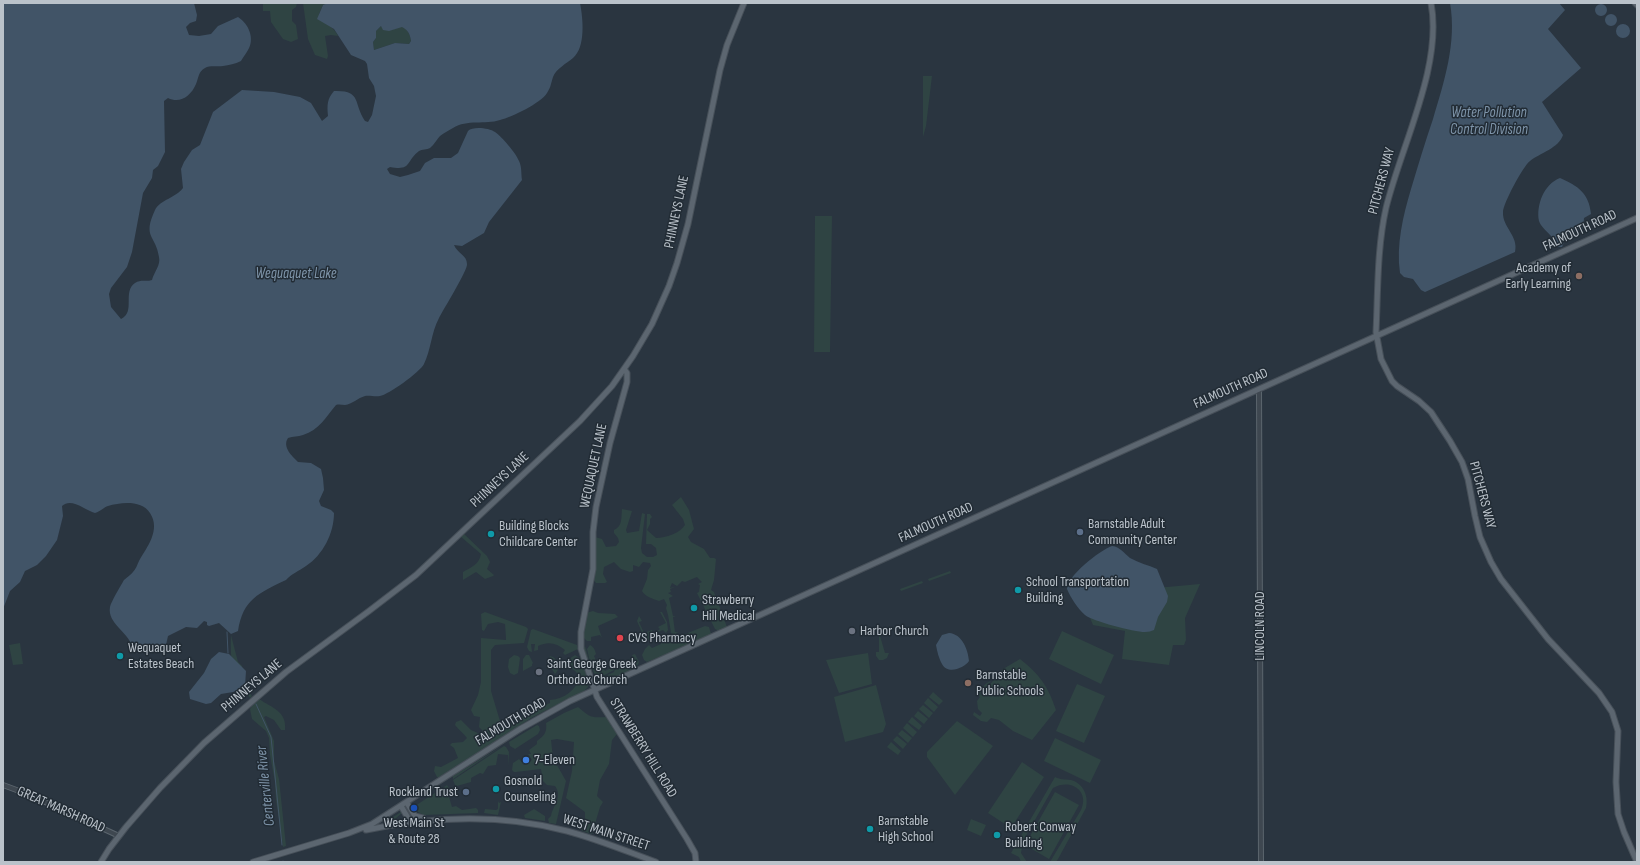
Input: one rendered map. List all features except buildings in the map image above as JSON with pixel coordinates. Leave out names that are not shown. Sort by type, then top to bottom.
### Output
[{"type":"main road","name":"PHINNEYS LANE","points":[[101,862],[119,836],[160,788],[204,743],[295,665],[390,596],[432,561],[585,417],[612,386],[634,356],[656,317],[669,286],[681,251],[720,70],[727,45],[744,3]]},
{"type":"main road","name":"PITCHERS WAY","points":[[1431,3],[1433,27],[1426,80],[1391,190],[1384,221],[1379,264],[1376,336],[1381,358],[1392,381],[1431,412],[1450,440],[1462,462],[1468,479],[1474,516],[1480,536],[1491,562],[1503,582],[1548,639],[1599,692],[1612,712],[1618,731],[1616,782],[1618,814],[1637,862]]},
{"type":"main road","name":"FALMOUTH ROAD","points":[[253,862],[349,833],[372,824],[407,803],[520,729],[559,707],[594,690],[1637,218]]},
{"type":"main road","name":"WEQUAQUET LANE","points":[[580,641],[582,622],[593,569],[593,532],[596,507],[611,437],[627,382],[627,373],[624,369]]},
{"type":"main road","name":"STRAWBERRY HILL ROAD","points":[[580,641],[583,659],[597,699],[691,845],[695,853],[696,862]]},
{"type":"main road","name":"WEST MAIN STREET","points":[[407,803],[415,816],[428,819]]},
{"type":"main road","points":[[401,806],[408,818],[413,821]]},
{"type":"main road","name":"WEST MAIN STREET","points":[[349,833],[428,819],[480,818],[532,823],[581,835],[656,862]]},
{"type":"street","name":"LINCOLN ROAD","points":[[1259,390],[1261,862]]},
{"type":"street","name":"GREAT MARSH ROAD","points":[[3,785],[26,793],[119,836]]},
{"type":"green space","points":[[263,3],[297,3],[296,7],[292,10],[292,21],[296,25],[298,39],[291,42],[283,39],[271,22],[270,11],[263,11]]},
{"type":"green space","points":[[303,3],[341,3],[323,5],[319,14],[323,21],[334,29],[338,36],[325,36],[328,56],[327,59],[315,55],[308,39]]},
{"type":"green space","points":[[381,26],[391,30],[402,26],[408,32],[411,41],[409,44],[395,43],[374,50],[373,42],[376,38],[376,31]]},
{"type":"green space","points":[[923,76],[932,76],[926,126],[923,137]]},
{"type":"green space","points":[[815,216],[832,216],[830,352],[814,352]]},
{"type":"green space","points":[[681,497],[689,510],[694,529],[688,537],[691,542],[704,549],[710,558],[716,559],[714,580],[711,590],[714,592],[727,627],[719,631],[715,629],[697,593],[699,592],[700,585],[698,584],[702,582],[697,577],[685,582],[682,581],[677,586],[672,583],[670,588],[675,587],[670,589],[671,592],[668,593],[673,596],[669,598],[673,616],[676,616],[673,617],[675,632],[679,632],[676,633],[678,637],[705,626],[709,627],[711,634],[708,637],[647,662],[644,660],[642,655],[649,645],[652,648],[661,644],[661,640],[663,643],[672,638],[666,608],[667,605],[664,599],[659,601],[647,596],[642,591],[647,579],[648,570],[651,566],[650,563],[643,562],[639,567],[633,565],[633,571],[630,572],[621,569],[614,562],[604,567],[603,574],[607,582],[596,583],[593,579],[595,537],[602,539],[606,547],[616,546],[619,542],[614,530],[620,524],[622,509],[632,511],[626,530],[627,533],[639,531],[642,513],[645,514],[641,548],[642,553],[647,557],[653,557],[657,555],[656,548],[651,544],[646,544],[647,514],[650,514],[652,517],[647,530],[656,538],[676,533],[685,525],[683,519],[672,505]]},
{"type":"green space","points":[[463,533],[487,556],[490,562],[487,569],[494,575],[493,576],[485,579],[476,572],[463,580],[463,572],[477,563],[481,554],[460,536]]},
{"type":"green space","points":[[950,571],[951,573],[929,581],[928,579]]},
{"type":"green space","points":[[1073,578],[1156,588],[1200,584],[1185,618],[1186,640],[1184,645],[1173,645],[1169,665],[1122,659],[1125,631],[1093,625]]},
{"type":"green space","points":[[922,581],[923,583],[901,591],[900,589]]},
{"type":"green space","points":[[593,611],[598,613],[615,614],[618,617],[598,626],[602,638],[600,635],[591,637],[591,641],[587,641],[582,636],[586,613]]},
{"type":"green space","points":[[485,612],[528,629],[524,643],[495,645],[491,650],[491,691],[500,721],[504,727],[550,703],[550,700],[565,696],[573,690],[581,677],[568,664],[569,659],[575,655],[581,659],[589,683],[588,687],[584,691],[533,717],[437,777],[434,771],[435,766],[441,767],[458,758],[454,748],[450,745],[452,743],[463,742],[467,738],[455,725],[456,722],[461,720],[471,730],[480,734],[483,731],[479,727],[480,717],[474,716],[471,710],[478,695],[481,682],[481,638],[506,640],[505,624],[498,622],[488,624],[484,631],[482,630],[481,614]]},
{"type":"green space","points":[[660,612],[662,612],[667,622],[668,630],[666,633],[663,630],[657,631],[660,629],[658,627],[666,623]]},
{"type":"green space","points":[[639,616],[642,621],[639,622],[644,633],[652,630],[653,633],[656,631],[656,633],[649,636],[650,640],[644,637],[637,621]]},
{"type":"green space","points":[[876,626],[880,627],[883,635],[880,636],[885,653],[889,653],[887,658],[883,660],[879,660],[876,656],[876,652],[879,652],[879,631],[876,630]]},
{"type":"green space","points":[[533,629],[577,645],[578,649],[565,655],[563,653],[565,650],[556,644],[549,643],[538,646],[538,650],[534,651],[535,644],[531,644],[532,652],[529,651],[527,647],[531,630]]},
{"type":"green space","points":[[1062,631],[1114,655],[1101,684],[1049,659]]},
{"type":"green space","points":[[231,635],[238,662],[242,666],[245,686],[252,696],[250,698],[239,683],[233,668]]},
{"type":"green space","points":[[20,643],[23,664],[13,665],[9,645]]},
{"type":"green space","points":[[590,645],[595,650],[596,654],[594,656],[600,669],[603,668],[605,671],[615,666],[614,670],[601,677],[596,677],[591,666],[587,649]]},
{"type":"green space","points":[[585,646],[595,681],[585,658],[583,650]]},
{"type":"green space","points":[[868,653],[872,684],[839,693],[826,660]]},
{"type":"green space","points":[[635,654],[639,662],[633,669],[607,681],[597,681],[597,678],[601,678],[614,672],[616,666],[633,658],[632,655]]},
{"type":"green space","points":[[514,655],[520,658],[518,673],[514,675],[510,673],[508,667],[509,659]]},
{"type":"green space","points":[[526,655],[529,655],[533,663],[532,666],[523,671],[523,659]]},
{"type":"green space","points":[[550,656],[557,661],[559,666],[555,674],[552,669],[554,668],[553,663],[549,659]]},
{"type":"green space","points":[[1020,659],[1038,676],[1050,694],[1056,710],[1032,740],[1013,731],[999,720],[991,718],[987,722],[981,721],[973,715],[974,712],[980,716],[982,713],[978,709],[977,701],[980,697],[978,695],[986,683],[991,681],[980,694],[981,695],[1003,669]]},
{"type":"green space","points":[[1077,684],[1105,696],[1084,743],[1056,731]]},
{"type":"green space","points":[[876,685],[886,724],[883,732],[845,742],[834,697]]},
{"type":"green space","points":[[933,692],[943,701],[939,705],[929,697]]},
{"type":"green space","points":[[928,698],[938,707],[934,712],[924,703]]},
{"type":"green space","points":[[259,699],[278,711],[284,718],[285,724],[285,730],[281,730],[274,720],[266,716],[264,717],[274,741],[274,761],[279,779],[286,846],[283,847],[269,738],[266,731],[252,719],[250,709],[256,700]]},
{"type":"green space","points":[[923,705],[933,713],[929,718],[919,709]]},
{"type":"green space","points":[[578,707],[590,716],[606,717],[617,734],[612,740],[609,764],[600,780],[597,796],[603,802],[600,807],[592,834],[582,831],[580,824],[585,820],[585,812],[566,798],[572,771],[574,742],[557,739],[551,740],[553,758],[566,781],[556,824],[549,823],[548,819],[551,816],[558,797],[555,786],[547,785],[543,781],[541,769],[516,772],[512,770],[513,763],[519,759],[524,765],[532,760],[528,754],[531,754],[529,750],[537,744],[537,741],[545,733],[546,723]]},
{"type":"green space","points":[[918,711],[928,719],[924,724],[914,716]]},
{"type":"green space","points":[[912,717],[922,726],[919,730],[908,722]]},
{"type":"green space","points":[[957,721],[993,746],[955,795],[927,757],[927,752]]},
{"type":"green space","points":[[907,723],[917,732],[913,737],[903,728]]},
{"type":"green space","points":[[537,725],[539,726],[540,730],[538,734],[515,749],[510,746],[509,742]]},
{"type":"green space","points":[[902,730],[912,738],[908,743],[898,734]]},
{"type":"green space","points":[[897,736],[907,744],[903,749],[893,740]]},
{"type":"green space","points":[[1055,738],[1101,760],[1090,783],[1044,761]]},
{"type":"green space","points":[[891,742],[901,751],[898,755],[887,747]]},
{"type":"green space","points":[[502,746],[453,779],[453,776]]},
{"type":"green space","points":[[504,746],[509,752],[508,766],[508,755],[498,754],[496,765],[488,766],[483,774],[480,773],[471,778],[471,782],[457,786],[455,785],[453,780]]},
{"type":"green space","points":[[1022,762],[1044,777],[1011,828],[988,813]]},
{"type":"green space","points":[[1055,777],[1071,780],[1082,787],[1087,799],[1086,808],[1056,862],[1050,862],[1081,810],[1083,803],[1081,792],[1072,785],[1059,785],[1053,788],[1023,841],[1021,853],[1027,862],[1021,862],[1019,857],[1011,853]]},
{"type":"green space","points":[[447,785],[449,788],[447,790],[452,807],[456,806],[462,810],[476,808],[478,813],[424,815],[418,812],[415,806]]},
{"type":"green space","points":[[1055,792],[1079,805],[1049,859],[1025,845]]},
{"type":"green space","points":[[498,801],[499,803],[501,802],[498,815],[484,813],[485,809],[498,809]]},
{"type":"green space","points":[[534,809],[545,816],[545,821],[525,818],[524,815]]},
{"type":"green space","points":[[401,812],[402,813],[394,822],[382,824]]},
{"type":"green space","points":[[971,819],[986,825],[981,836],[967,830]]},
{"type":"water","name":"Wequaquet Lake","points":[[3,3],[194,3],[197,15],[196,21],[190,23],[186,27],[189,35],[199,36],[211,34],[218,26],[238,17],[242,20],[250,32],[250,46],[241,61],[234,64],[205,68],[200,73],[194,88],[185,98],[172,100],[168,98],[164,101],[165,152],[158,166],[153,170],[152,178],[143,193],[132,252],[127,267],[111,288],[109,294],[111,307],[121,319],[128,312],[129,291],[131,287],[137,282],[152,280],[158,266],[159,260],[157,250],[150,231],[151,219],[155,210],[183,188],[181,169],[192,150],[200,145],[213,112],[242,90],[274,92],[300,97],[311,103],[322,121],[328,116],[328,102],[334,91],[343,91],[353,95],[356,99],[361,115],[365,121],[368,122],[372,115],[376,96],[374,86],[369,78],[367,64],[365,61],[351,55],[334,29],[317,19],[323,5],[341,3],[580,3],[583,24],[580,47],[573,58],[554,74],[549,89],[544,97],[519,113],[505,118],[488,122],[458,125],[440,136],[430,148],[419,151],[405,167],[390,167],[387,169],[390,174],[400,177],[420,171],[425,163],[434,158],[451,158],[458,153],[470,129],[481,128],[489,129],[495,132],[512,150],[520,163],[522,180],[489,222],[484,233],[462,246],[454,245],[467,261],[466,268],[460,282],[436,324],[426,359],[421,368],[404,383],[384,395],[365,396],[345,405],[336,405],[322,423],[314,430],[301,436],[288,438],[286,441],[287,448],[298,462],[311,463],[321,469],[324,490],[319,501],[321,506],[331,510],[334,513],[330,536],[318,556],[286,580],[260,593],[254,598],[244,611],[240,620],[238,631],[231,634],[219,623],[209,626],[207,625],[207,622],[204,621],[197,628],[186,627],[168,636],[166,645],[156,651],[145,652],[132,646],[130,641],[112,618],[110,607],[124,580],[135,570],[152,538],[154,526],[150,513],[142,506],[131,503],[108,506],[95,513],[74,503],[70,503],[62,506],[63,516],[57,540],[46,556],[37,565],[25,571],[20,582],[10,591],[3,609]],"holes":[[[381,26],[383,30],[389,31],[402,27],[408,32],[411,41],[409,44],[395,43],[374,50],[373,42],[376,38],[376,31]]]},
{"type":"water","name":"Water Pollution Control Division","points":[[1450,3],[1559,3],[1565,10],[1548,29],[1581,68],[1542,102],[1563,135],[1561,140],[1527,164],[1506,201],[1503,217],[1515,241],[1515,252],[1425,292],[1421,290],[1413,279],[1404,277],[1400,273],[1399,252],[1403,220],[1408,199],[1445,77],[1451,48],[1452,18]]},
{"type":"water","points":[[1599,4],[1603,4],[1607,10],[1603,16],[1599,16],[1595,12],[1595,8]]},
{"type":"water","points":[[1609,14],[1613,14],[1617,20],[1613,26],[1609,26],[1605,22],[1605,18]]},
{"type":"water","points":[[1620,24],[1626,24],[1630,28],[1630,34],[1626,38],[1620,38],[1616,34],[1616,28]]},
{"type":"water","points":[[1560,178],[1582,191],[1588,201],[1591,214],[1584,218],[1583,229],[1567,235],[1562,247],[1558,247],[1540,223],[1538,215],[1542,196],[1554,181]]},
{"type":"water","points":[[1112,546],[1120,549],[1133,560],[1157,569],[1168,596],[1167,602],[1158,617],[1154,630],[1145,632],[1132,630],[1104,623],[1089,617],[1085,615],[1074,603],[1067,589],[1072,578],[1085,564]]},
{"type":"water","points":[[949,633],[957,636],[964,643],[969,661],[964,666],[952,670],[948,669],[942,664],[936,647],[942,635]]},
{"type":"water","points":[[219,652],[229,654],[246,671],[245,686],[233,692],[221,694],[211,703],[206,704],[190,699],[189,692],[204,673],[211,659]]},
{"type":"waterway","name":"Centerville River","points":[[227,632],[228,653]]},
{"type":"waterway","name":"Centerville River","points":[[242,686],[249,695]]},
{"type":"waterway","name":"Centerville River","points":[[256,704],[271,737],[282,845]]},
{"type":"place","name":"Academy of Early Learning","points":[[1579,276]]},
{"type":"place","name":"Barnstable Adult Community Center","points":[[1080,532]]},
{"type":"place","name":"Building Blocks Childcare Center","points":[[491,534]]},
{"type":"place","name":"School Transportation Building","points":[[1018,590]]},
{"type":"place","name":"Strawberry Hill Medical","points":[[694,608]]},
{"type":"place","name":"Harbor Church","points":[[852,631]]},
{"type":"place","name":"CVS Pharmacy","points":[[620,638]]},
{"type":"place","name":"Wequaquet Estates Beach","points":[[120,656]]},
{"type":"place","name":"Saint George Greek Orthodox Church","points":[[539,672]]},
{"type":"place","name":"Barnstable Public Schools","points":[[968,683]]},
{"type":"place","name":"7-Eleven","points":[[526,760]]},
{"type":"place","name":"Gosnold Counseling","points":[[496,789]]},
{"type":"place","name":"Rockland Trust","points":[[466,792]]},
{"type":"place","name":"West Main St & Route 28","points":[[414,808]]},
{"type":"place","name":"Barnstable High School","points":[[870,829]]},
{"type":"place","name":"Robert Conway Building","points":[[997,835]]}]
